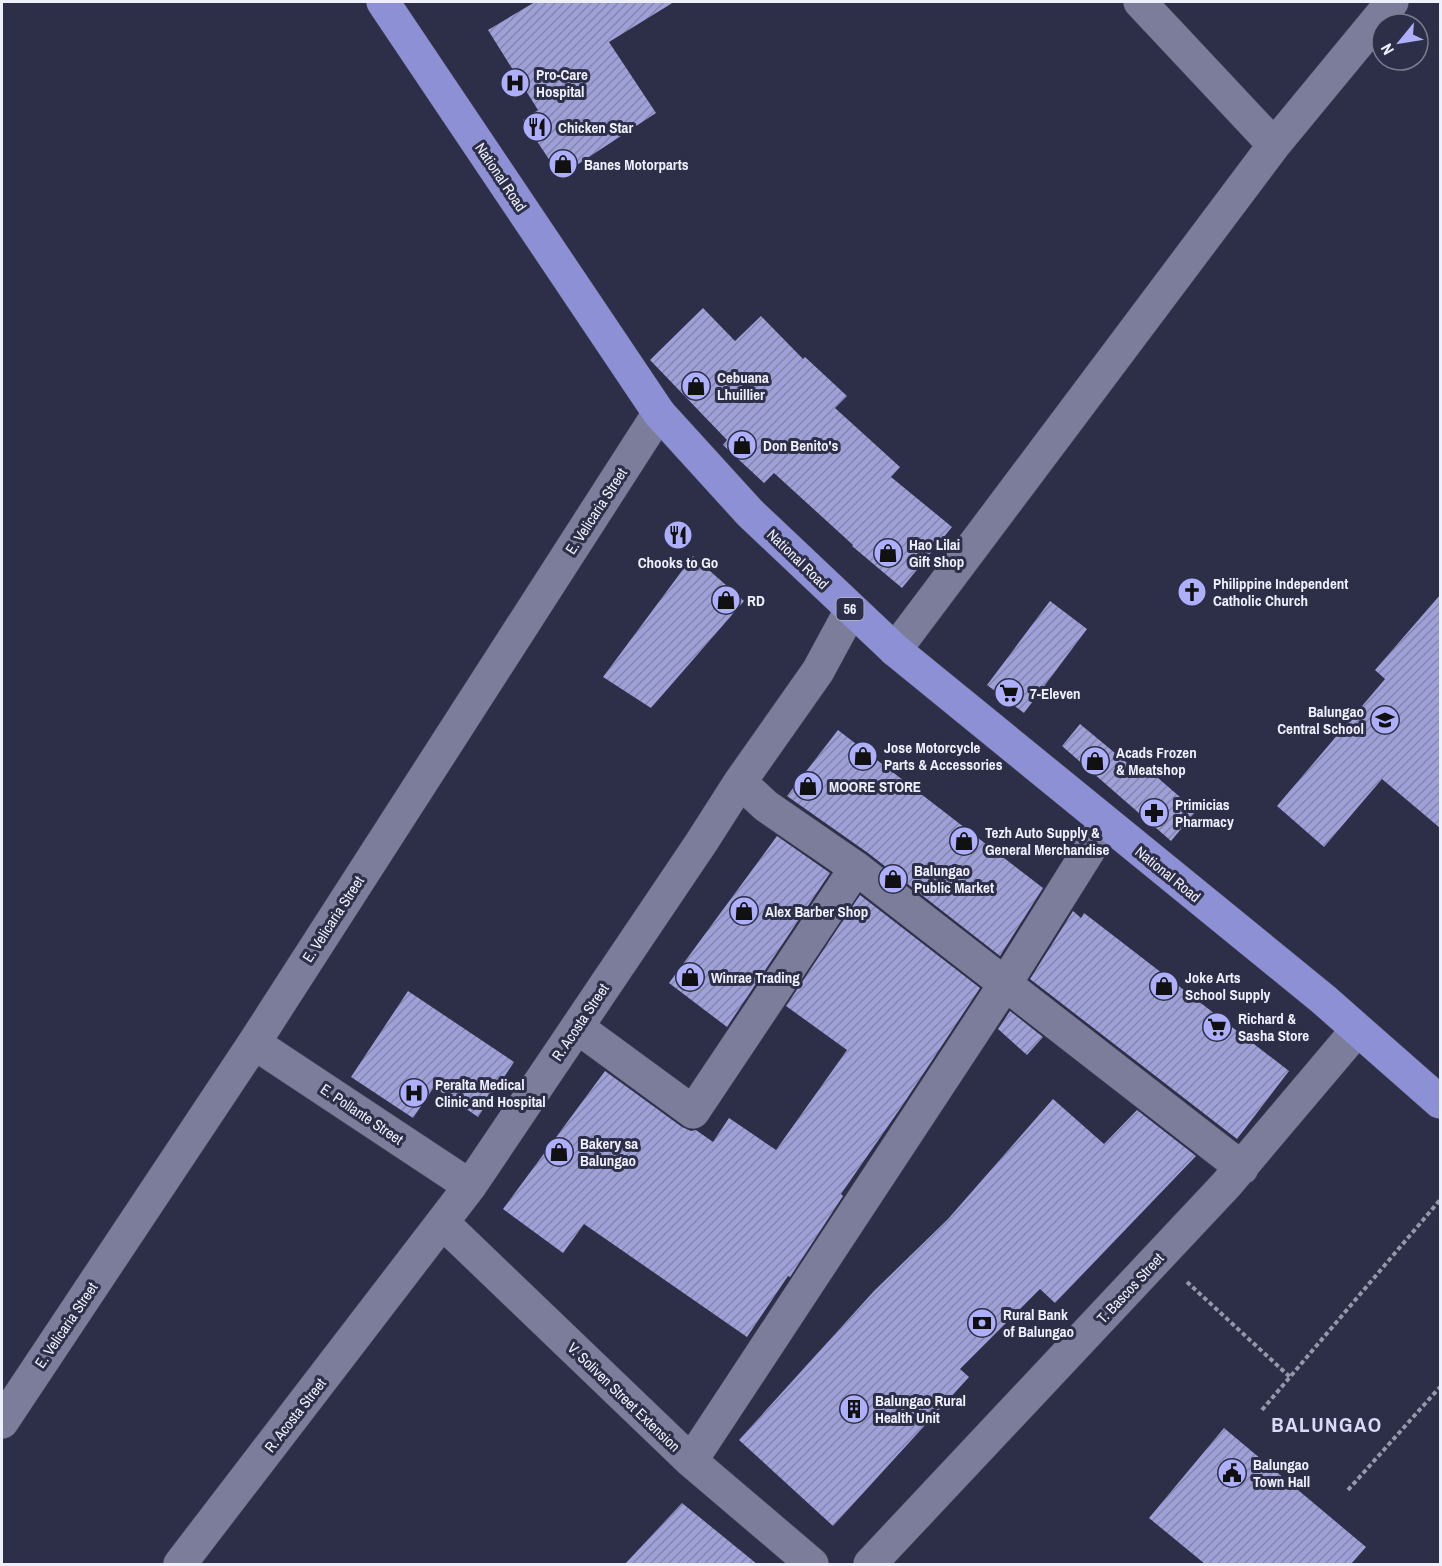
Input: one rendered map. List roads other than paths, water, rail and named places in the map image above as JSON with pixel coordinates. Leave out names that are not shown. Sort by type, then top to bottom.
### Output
[{"type":"highway","name":"National Road","points":[[383,2],[659,413],[750,513],[895,650],[1323,999],[1440,1102]]},
{"type":"street","points":[[1140,2],[1274,145]]},
{"type":"street","points":[[895,650],[1274,145],[1392,2]]},
{"type":"street","name":"E. Velicaria Street","points":[[3,1415],[254,1043],[659,413]]},
{"type":"street","name":"R. Acosta Street","points":[[180,1564],[470,1186],[740,782],[818,671],[851,609]]},
{"type":"street","points":[[740,782],[766,806],[856,868],[1242,1167]]},
{"type":"street","points":[[691,1461],[1005,984],[1106,824]]},
{"type":"street","points":[[577,1027],[693,1112],[856,868]]},
{"type":"street","name":"T. Bascos Street","points":[[870,1564],[1242,1167],[1357,1030]]},
{"type":"street","name":"E. Pollante Street","points":[[254,1043],[470,1186]]},
{"type":"street","name":"V. Soliven Street Extension","points":[[443,1223],[691,1461],[812,1564]]},
{"type":"place","name":"Pro-Care Hospital","points":[[515,83]]},
{"type":"place","name":"Chicken Star","points":[[537,127]]},
{"type":"place","name":"Banes Motorparts","points":[[563,164]]},
{"type":"place","name":"Cebuana Lhuillier","points":[[696,386]]},
{"type":"place","name":"Don Benito's","points":[[742,445]]},
{"type":"place","name":"Chooks to Go","points":[[678,535]]},
{"type":"place","name":"Hao Lilai Gift Shop","points":[[888,553]]},
{"type":"place","name":"Philippine Independent Catholic Church","points":[[1192,592]]},
{"type":"place","name":"RD","points":[[726,600]]},
{"type":"place","name":"7-Eleven","points":[[1009,693]]},
{"type":"place","name":"Balungao Central School","points":[[1385,720]]},
{"type":"place","name":"Jose Motorcycle Parts & Accessories","points":[[863,756]]},
{"type":"place","name":"Acads Frozen & Meatshop","points":[[1095,761]]},
{"type":"place","name":"MOORE STORE","points":[[808,786]]},
{"type":"place","name":"Primicias Pharmacy","points":[[1154,813]]},
{"type":"place","name":"Tezh Auto Supply & General Merchandise","points":[[964,841]]},
{"type":"place","name":"Balungao Public Market","points":[[893,879]]},
{"type":"place","name":"Alex Barber Shop","points":[[744,911]]},
{"type":"place","name":"Winrae Trading","points":[[690,977]]},
{"type":"place","name":"Joke Arts School Supply","points":[[1164,986]]},
{"type":"place","name":"Richard & Sasha Store","points":[[1217,1027]]},
{"type":"place","name":"Peralta Medical Clinic and Hospital","points":[[414,1093]]},
{"type":"place","name":"Bakery sa Balungao","points":[[559,1152]]},
{"type":"place","name":"Rural Bank of Balungao","points":[[982,1323]]},
{"type":"place","name":"Balungao Rural Health Unit","points":[[854,1409]]},
{"type":"place","name":"Balungao Town Hall","points":[[1232,1473]]},
{"type":"district","name":"BALUNGAO","points":[[1327,1424]]}]
